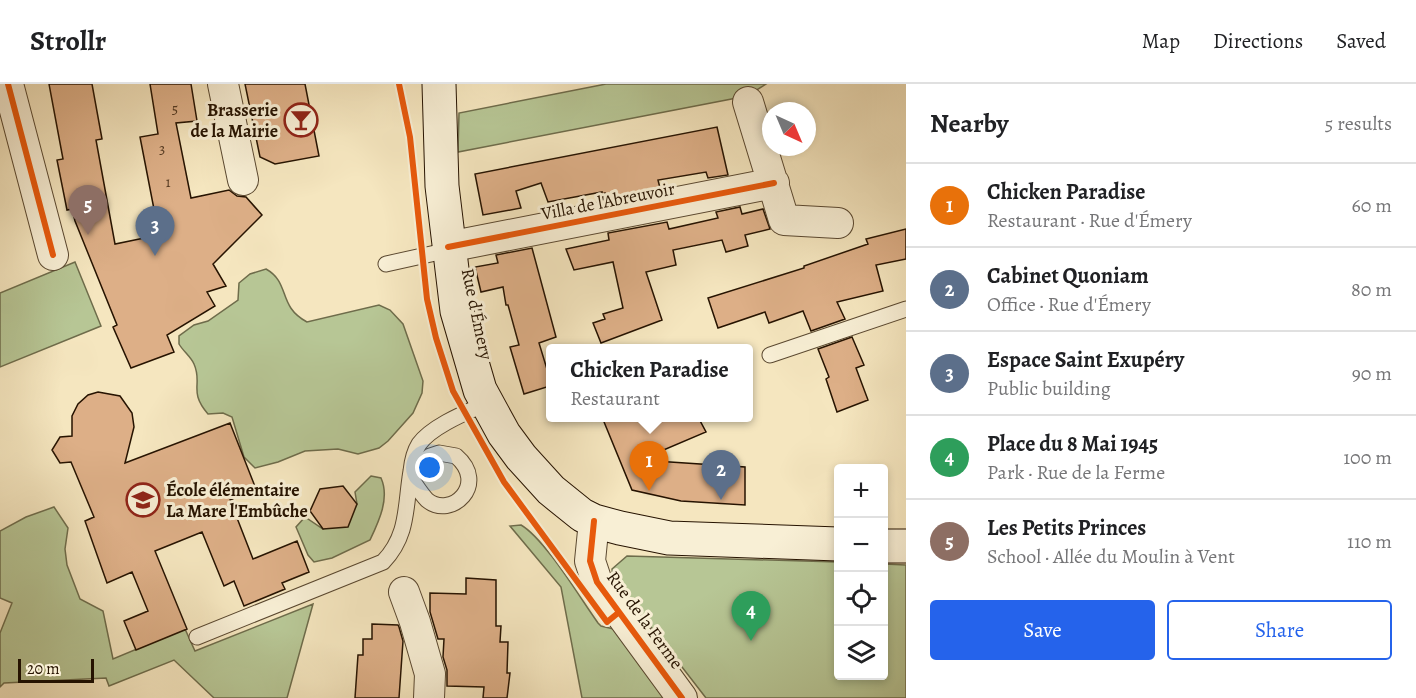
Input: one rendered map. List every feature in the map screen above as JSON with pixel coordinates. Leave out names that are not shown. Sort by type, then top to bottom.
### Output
[{"type":"main road","name":"Rue d'Émery","points":[[439,84],[442,186],[457,311],[480,390],[504,434],[521,458],[551,490],[594,521],[669,538],[834,544]]},
{"type":"main road","points":[[888,546],[906,546]]},
{"type":"street","points":[[8,84],[52,255]]},
{"type":"street","points":[[223,84],[243,180]]},
{"type":"street","points":[[748,102],[784,220],[837,223]]},
{"type":"street","name":"Villa de l'Abreuvoir","points":[[448,248],[774,183]]},
{"type":"street","name":"Rue de la Ferme","points":[[594,521],[590,561],[597,582],[682,698]]},
{"type":"street","points":[[404,592],[416,622],[430,674],[429,698]]},
{"type":"lane","points":[[386,264],[448,248]]},
{"type":"lane","points":[[770,355],[906,309]]},
{"type":"lane","points":[[197,637],[383,562],[394,551],[401,538],[413,455],[420,442],[453,420],[487,403]]},
{"type":"green space","points":[[606,84],[766,84],[747,96],[458,152],[459,113]]},
{"type":"green space","points":[[75,262],[101,326],[0,367],[0,293]]},
{"type":"green space","points":[[266,269],[279,281],[291,309],[307,322],[379,305],[390,310],[403,324],[423,381],[422,393],[413,413],[379,448],[358,454],[338,449],[305,451],[255,468],[244,457],[232,417],[223,413],[208,414],[202,406],[197,393],[197,377],[193,361],[179,344],[179,336],[194,325],[208,321],[238,300],[239,283],[250,274]]},
{"type":"green space","points":[[371,476],[381,478],[384,501],[370,540],[332,558],[314,562],[308,555],[296,527],[305,517],[323,529],[357,504],[355,492]]},
{"type":"green space","points":[[54,507],[68,528],[65,549],[67,565],[80,599],[103,611],[113,659],[185,629],[195,651],[313,604],[287,698],[214,698],[174,660],[109,686],[106,678],[4,683],[0,687],[0,633],[12,603],[0,598],[0,531],[26,517]]},
{"type":"green space","points":[[521,525],[541,543],[598,623],[601,626],[618,630],[668,698],[582,698],[561,587],[510,526]]},
{"type":"green space","points":[[627,556],[834,562],[834,680],[888,680],[888,564],[906,565],[906,698],[706,698],[613,578],[612,569]]},
{"type":"building","points":[[49,84],[92,84],[102,139],[96,140],[115,244],[159,235],[140,137],[158,134],[150,84],[191,84],[197,121],[176,123],[191,198],[229,190],[237,196],[246,197],[262,215],[213,264],[226,286],[207,292],[215,306],[167,335],[174,352],[131,368],[113,327],[117,325],[72,209],[67,210],[57,160],[63,159]]},
{"type":"building","points":[[245,84],[305,84],[319,156],[275,164],[260,157]]},
{"type":"building","points":[[717,127],[728,175],[708,178],[706,172],[658,180],[660,188],[606,198],[605,193],[602,194],[602,192],[548,202],[541,183],[516,191],[521,208],[483,215],[475,174]]},
{"type":"building","points":[[740,207],[742,214],[763,209],[770,229],[745,235],[748,246],[726,252],[722,240],[673,250],[676,265],[646,272],[662,320],[601,343],[593,323],[605,319],[603,314],[623,308],[613,262],[574,270],[566,249],[609,240],[608,233],[667,222],[669,229],[718,218],[716,212]]},
{"type":"building","points":[[906,229],[906,259],[876,265],[883,291],[837,302],[845,319],[811,331],[803,311],[769,323],[765,312],[718,328],[708,298],[804,268],[804,266],[868,244],[866,239]]},
{"type":"building","points":[[532,248],[556,337],[539,343],[546,366],[546,387],[524,394],[510,347],[519,345],[508,305],[506,305],[503,287],[481,292],[475,267],[498,263],[496,255]]},
{"type":"building","points":[[852,337],[864,365],[856,368],[868,400],[837,412],[826,379],[829,377],[818,349]]},
{"type":"building","points":[[98,392],[120,396],[132,413],[134,427],[125,463],[230,423],[256,489],[230,500],[253,559],[297,541],[309,572],[282,583],[285,589],[244,606],[234,581],[224,586],[202,532],[155,551],[187,629],[136,650],[124,621],[148,611],[132,572],[107,583],[85,521],[94,517],[71,462],[60,463],[52,450],[60,437],[72,436],[72,416],[78,404],[88,395]]},
{"type":"building","points":[[604,422],[701,422],[706,432],[640,460],[745,467],[745,505],[681,501],[632,490]]},
{"type":"building","points":[[343,486],[357,504],[348,527],[323,529],[310,511],[320,489]]},
{"type":"building","points":[[466,578],[496,580],[496,626],[501,626],[500,642],[508,642],[507,673],[510,673],[507,698],[483,698],[484,687],[447,686],[447,670],[443,657],[444,639],[438,639],[430,612],[430,593],[466,594]]},
{"type":"building","points":[[372,624],[398,625],[399,627],[403,641],[399,698],[355,698],[358,655],[363,655],[363,639],[372,639]]},
{"type":"cycle path","points":[[8,84],[53,255]]},
{"type":"cycle path","points":[[399,84],[410,137],[427,299],[436,338],[453,391],[504,482],[607,622],[618,613]]},
{"type":"cycle path","points":[[448,247],[774,183]]},
{"type":"cycle path","points":[[594,521],[590,561],[597,582],[682,698]]},
{"type":"place","name":"Brasserie de la Mairie","points":[[301,120]]},
{"type":"place","name":"Les Petits Princes","points":[[88,235]]},
{"type":"place","name":"Espace Saint Exupéry","points":[[155,256]]},
{"type":"place","name":"Chicken Paradise","points":[[649,491]]},
{"type":"place","name":"École élémentaire La Mare l'Embûche","points":[[143,500]]},
{"type":"place","name":"Cabinet Quoniam","points":[[721,500]]},
{"type":"place","name":"Place du 8 Mai 1945","points":[[751,641]]}]
